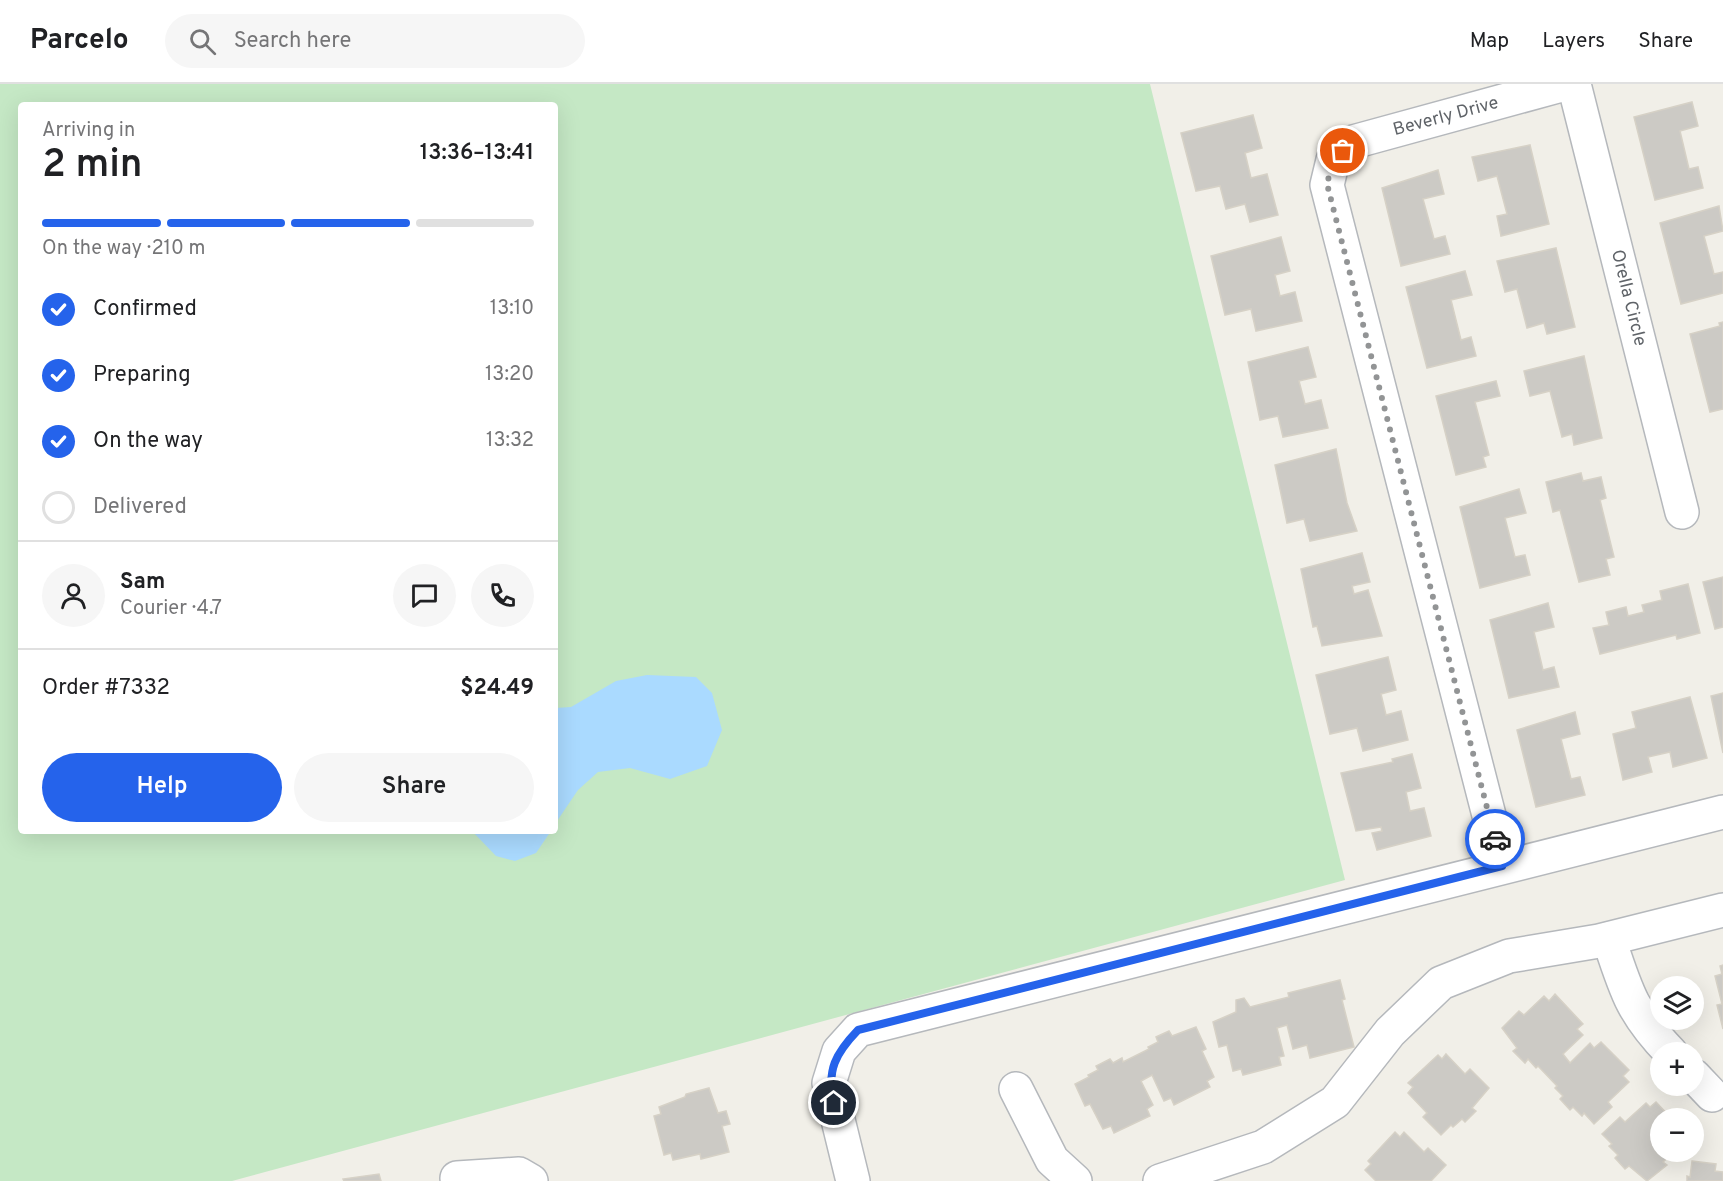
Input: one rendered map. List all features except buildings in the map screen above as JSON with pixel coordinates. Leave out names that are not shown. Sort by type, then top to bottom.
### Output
[{"type":"street","name":"Beverly Drive","points":[[1502,866],[1327,184],[1333,160],[1353,142],[1565,84]]},
{"type":"street","name":"Orella Circle","points":[[1574,84],[1682,512]]},
{"type":"street","points":[[852,1181],[829,1083],[839,1051],[858,1030],[1723,812]]},
{"type":"street","points":[[1160,1181],[1263,1147],[1335,1102],[1390,1032],[1440,983],[1509,956],[1609,939],[1723,910]]},
{"type":"street","points":[[1609,939],[1627,996],[1647,1029],[1660,1042]]},
{"type":"street","points":[[1016,1089],[1052,1160],[1075,1181]]},
{"type":"street","points":[[457,1178],[519,1174],[531,1181]]},
{"type":"green space","points":[[0,84],[1150,84],[1345,880],[232,1181],[0,1181]]},
{"type":"water","points":[[647,675],[696,677],[712,693],[722,730],[707,766],[670,779],[630,768],[598,772],[578,790],[558,820],[558,708],[571,707],[616,681]]},
{"type":"water","points":[[475,834],[549,834],[536,853],[515,861],[496,856]]},
{"type":"way so far","points":[[1343,151],[1333,160],[1327,184],[1495,839]]},
{"type":"route","points":[[834,1103],[829,1083],[839,1051],[858,1030],[1502,866],[1495,839]]}]
